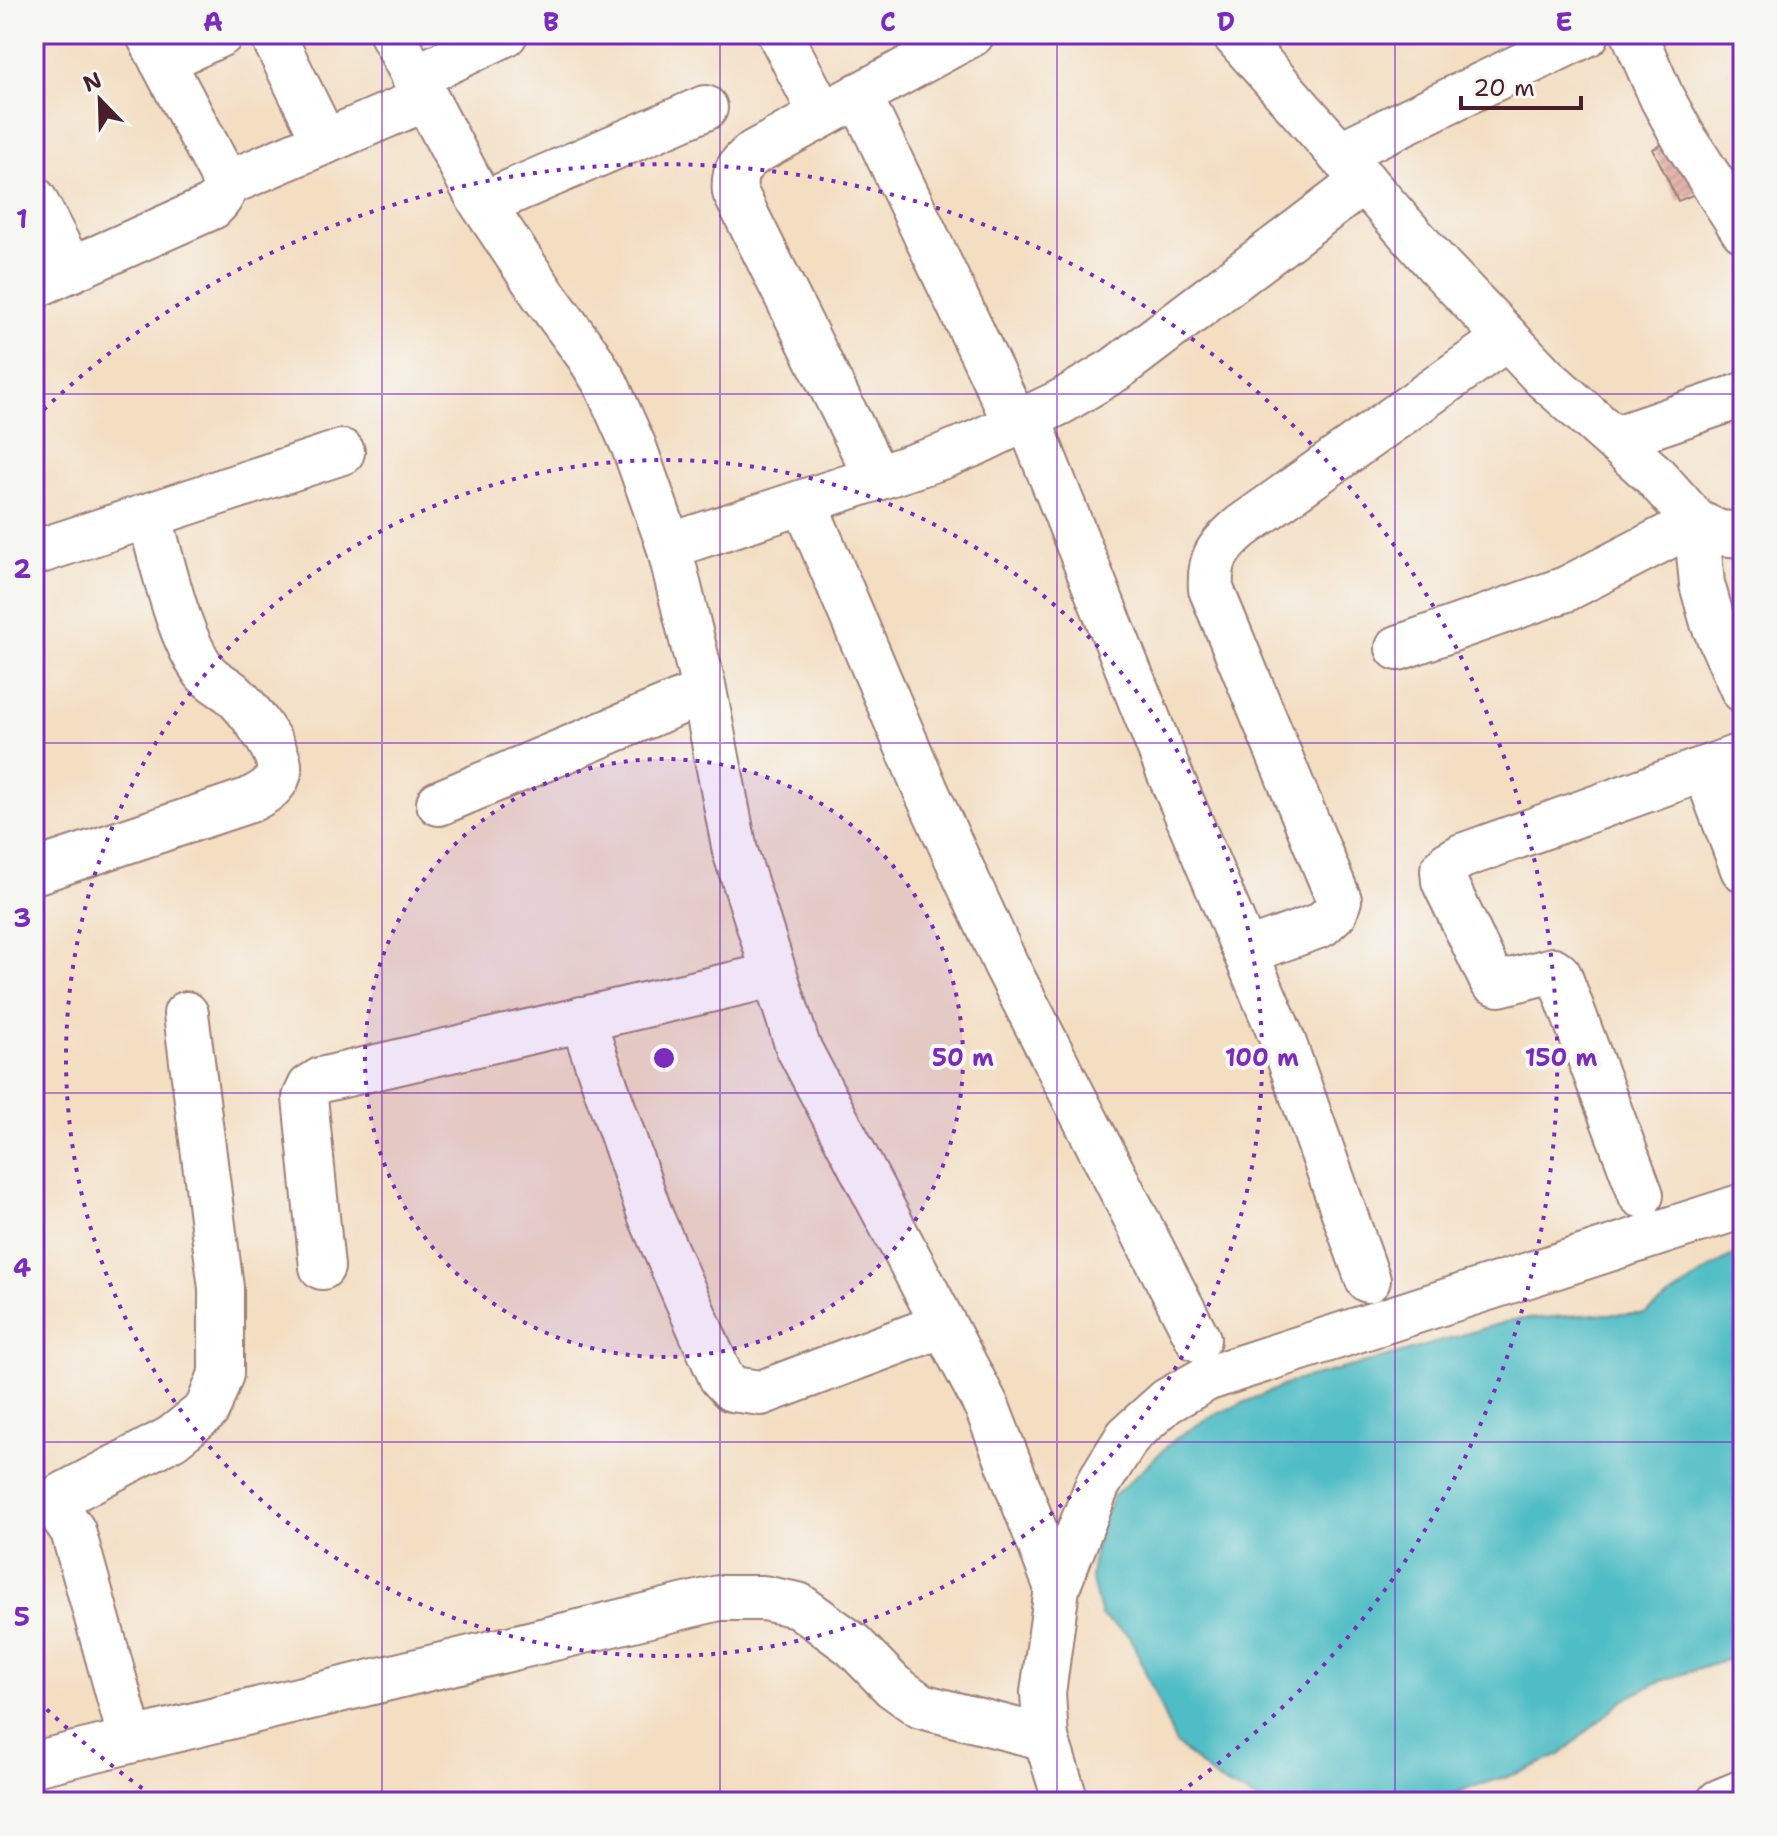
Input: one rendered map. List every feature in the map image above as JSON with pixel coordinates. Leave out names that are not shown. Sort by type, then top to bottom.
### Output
[{"type":"street","points":[[34,199],[53,278],[212,207],[223,197],[226,184],[155,48],[221,34]]},
{"type":"street","points":[[272,34],[325,142]]},
{"type":"street","points":[[392,34],[483,204],[606,384],[634,447],[669,546],[704,692],[735,851],[798,1047],[987,1407],[1057,1588]]},
{"type":"street","points":[[226,184],[325,142],[420,88],[505,34]]},
{"type":"street","points":[[780,34],[840,105],[1022,421],[1283,1041],[1368,1280]]},
{"type":"street","points":[[877,478],[735,192],[734,177],[741,163],[755,152],[972,34]]},
{"type":"street","points":[[1234,34],[1435,262],[1545,378],[1654,475],[1696,522],[1719,533],[1743,535]]},
{"type":"street","points":[[669,546],[976,443],[1116,369],[1352,167],[1587,34]]},
{"type":"street","points":[[1634,34],[1662,98],[1684,138],[1743,230]]},
{"type":"street","points":[[483,204],[705,108]]},
{"type":"street","points":[[1245,952],[1321,925],[1335,912],[1339,900],[1211,589],[1210,566],[1223,542],[1241,527],[1507,338]]},
{"type":"street","points":[[1614,439],[1743,395]]},
{"type":"street","points":[[34,553],[342,452]]},
{"type":"street","points":[[804,502],[927,793],[1006,965],[1198,1339]]},
{"type":"street","points":[[34,872],[250,800],[269,791],[277,778],[279,766],[272,745],[235,696],[205,673],[183,629],[149,516]]},
{"type":"street","points":[[1398,648],[1566,589],[1696,522]]},
{"type":"street","points":[[1696,522],[1702,584],[1713,623],[1743,690]]},
{"type":"street","points":[[439,803],[704,692]]},
{"type":"street","points":[[1641,1195],[1559,975],[1553,970],[1499,984],[1492,981],[1444,881],[1443,870],[1462,856],[1724,762],[1743,869]]},
{"type":"street","points":[[322,1267],[305,1098],[310,1087],[321,1080],[774,975]]},
{"type":"street","points":[[41,1500],[172,1438],[207,1410],[221,1374],[221,1288],[186,1014]]},
{"type":"street","points":[[582,1019],[651,1217],[721,1377],[732,1389],[761,1393],[943,1325]]},
{"type":"street","points":[[1066,1802],[1046,1738],[1043,1693],[1057,1588],[1098,1484],[1128,1436],[1167,1401],[1206,1379],[1743,1206]]},
{"type":"street","points":[[41,1500],[57,1508],[73,1531],[131,1740]]},
{"type":"street","points":[[34,1764],[719,1598],[763,1598],[798,1605],[853,1645],[893,1686],[921,1706],[1046,1738]]},
{"type":"street","points":[[1719,1802],[1743,1792]]},
{"type":"water","points":[[1743,1250],[1743,1655],[1658,1682],[1623,1700],[1560,1755],[1521,1772],[1429,1801],[1261,1802],[1217,1780],[1176,1744],[1130,1636],[1101,1616],[1091,1577],[1097,1532],[1114,1496],[1175,1439],[1210,1417],[1297,1380],[1378,1360],[1512,1320],[1645,1314],[1711,1268]]},
{"type":"building","points":[[1674,138],[1700,192],[1678,201],[1653,149]]}]
